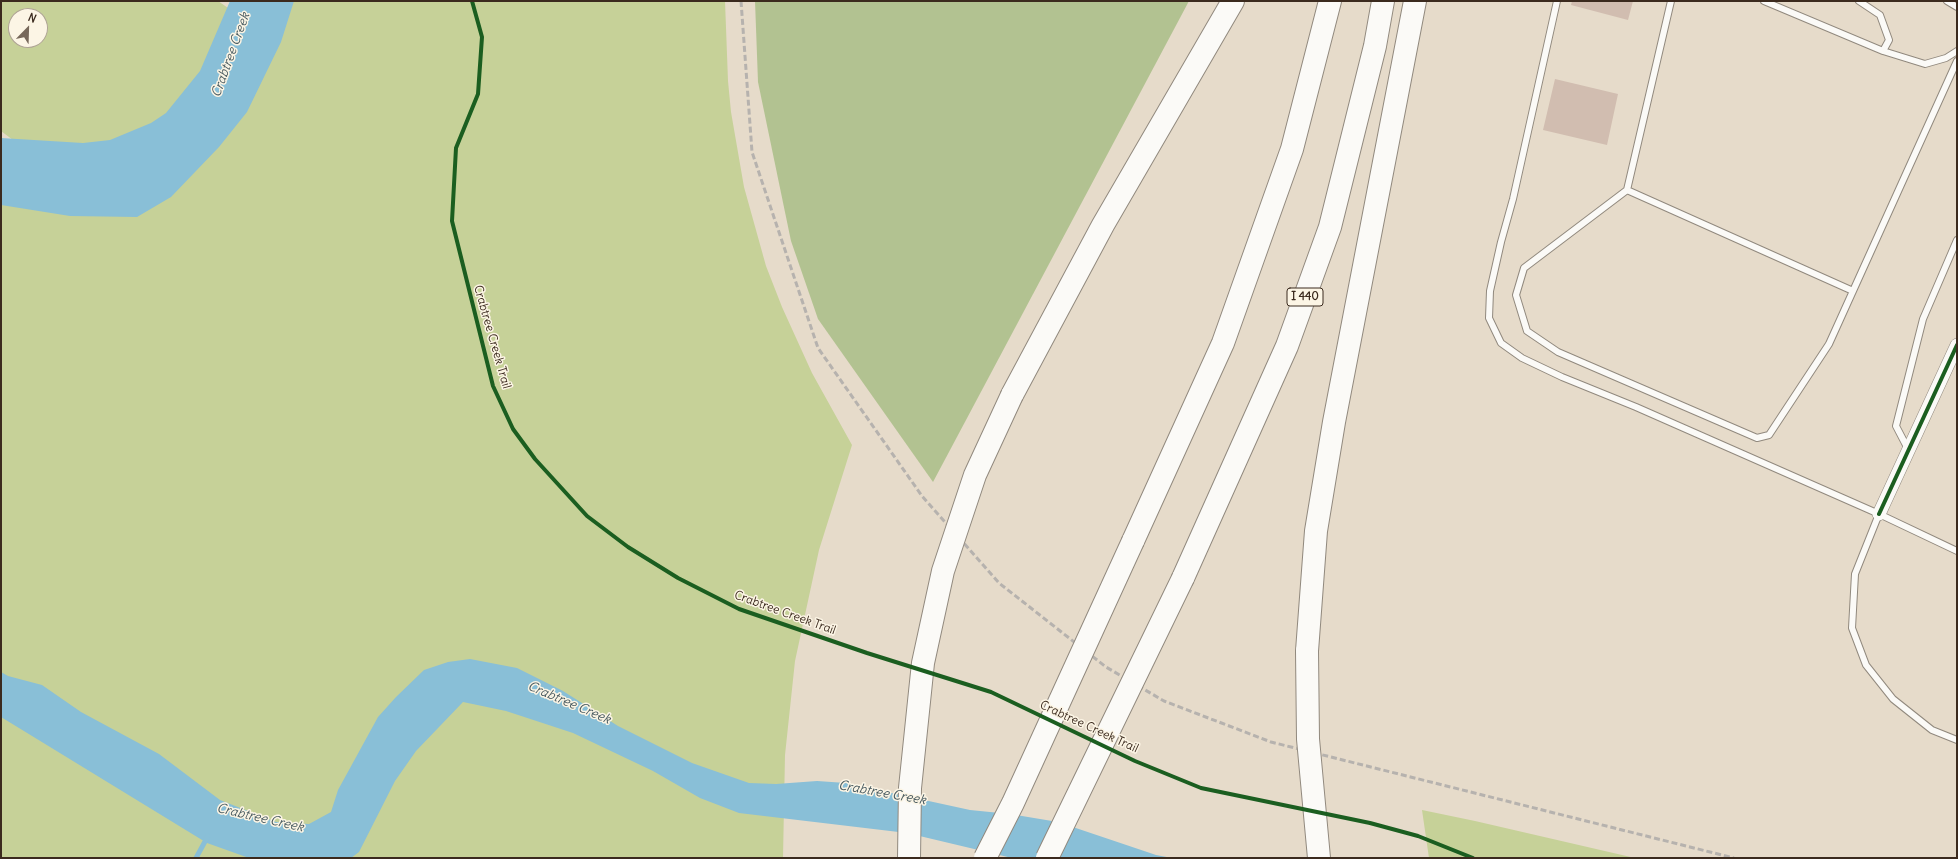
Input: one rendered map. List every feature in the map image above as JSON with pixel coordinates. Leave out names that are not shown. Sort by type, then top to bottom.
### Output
[{"type":"highway","points":[[909,858],[910,788],[923,663],[944,571],[975,475],[1012,395],[1103,225],[1233,1]]},
{"type":"highway","points":[[985,858],[1013,803],[1223,343],[1292,149],[1330,1]]},
{"type":"highway","name":"I 440","points":[[1047,858],[1183,578],[1287,346],[1330,227],[1375,46],[1383,1]]},
{"type":"highway","points":[[1319,858],[1308,739],[1308,651],[1316,531],[1327,461],[1415,1]]},
{"type":"street","points":[[1879,514],[1957,345]]},
{"type":"lane","points":[[1557,1],[1513,199],[1501,242],[1490,291],[1489,318],[1501,343],[1522,358],[1562,377],[1636,407],[1879,514],[1957,551]]},
{"type":"lane","points":[[1671,1],[1627,190],[1524,268],[1516,295],[1527,331],[1558,352],[1757,438],[1769,435],[1829,344],[1957,61]]},
{"type":"lane","points":[[1764,1],[1883,50],[1925,64],[1946,58],[1957,51]]},
{"type":"lane","points":[[1859,1],[1880,15],[1889,40],[1883,50]]},
{"type":"lane","points":[[1947,1],[1957,7]]},
{"type":"lane","points":[[1627,190],[1853,291]]},
{"type":"lane","points":[[1909,450],[1896,426],[1923,319],[1957,240]]},
{"type":"lane","points":[[1879,514],[1855,574],[1852,628],[1866,665],[1893,699],[1932,730],[1957,740]]},
{"type":"green space","points":[[1,1],[218,1],[251,24],[255,1],[725,1],[728,81],[731,112],[744,187],[766,266],[782,307],[812,373],[852,445],[819,550],[795,661],[785,755],[783,858],[1,858],[1,166],[58,174],[1,131]]},
{"type":"green space","points":[[755,1],[1189,1],[933,482],[818,319],[791,241],[758,82]]},
{"type":"green space","points":[[1422,810],[1475,821],[1635,858],[1429,858]]},
{"type":"water","name":"Crabtree Creek","points":[[230,1],[294,1],[281,42],[247,112],[219,147],[171,197],[137,217],[70,216],[1,205],[1,138],[83,143],[110,140],[151,123],[166,113],[200,71]]},
{"type":"water","name":"Crabtree Creek","points":[[470,659],[517,668],[563,691],[618,726],[692,763],[749,783],[776,784],[817,781],[846,783],[970,810],[1010,814],[1058,822],[1156,855],[1172,858],[1012,858],[907,833],[739,813],[700,798],[653,771],[573,733],[506,711],[463,702],[416,751],[395,781],[359,852],[351,858],[249,858],[207,843],[1,717],[1,672],[8,676],[42,685],[81,712],[159,754],[220,800],[276,822],[309,824],[331,812],[338,790],[378,717],[396,697],[424,670],[448,662]]},
{"type":"building","points":[[1572,1],[1633,1],[1628,20],[1571,5]]},
{"type":"building","points":[[1555,79],[1618,94],[1607,145],[1543,130]]},
{"type":"waterway","points":[[196,858],[208,836]]},
{"type":"railway","points":[[741,1],[752,152],[818,348],[922,496],[999,583],[1106,667],[1164,701],[1271,742],[1734,858]]},
{"type":"cycle path","name":"Crabtree Creek Trail","points":[[472,1],[482,37],[478,94],[456,148],[452,221],[493,386],[513,429],[535,459],[587,516],[628,547],[678,578],[739,609],[867,653],[991,692],[1135,761],[1201,788],[1370,823],[1418,836],[1473,858]]},
{"type":"cycle path","points":[[1879,514],[1957,345]]}]
